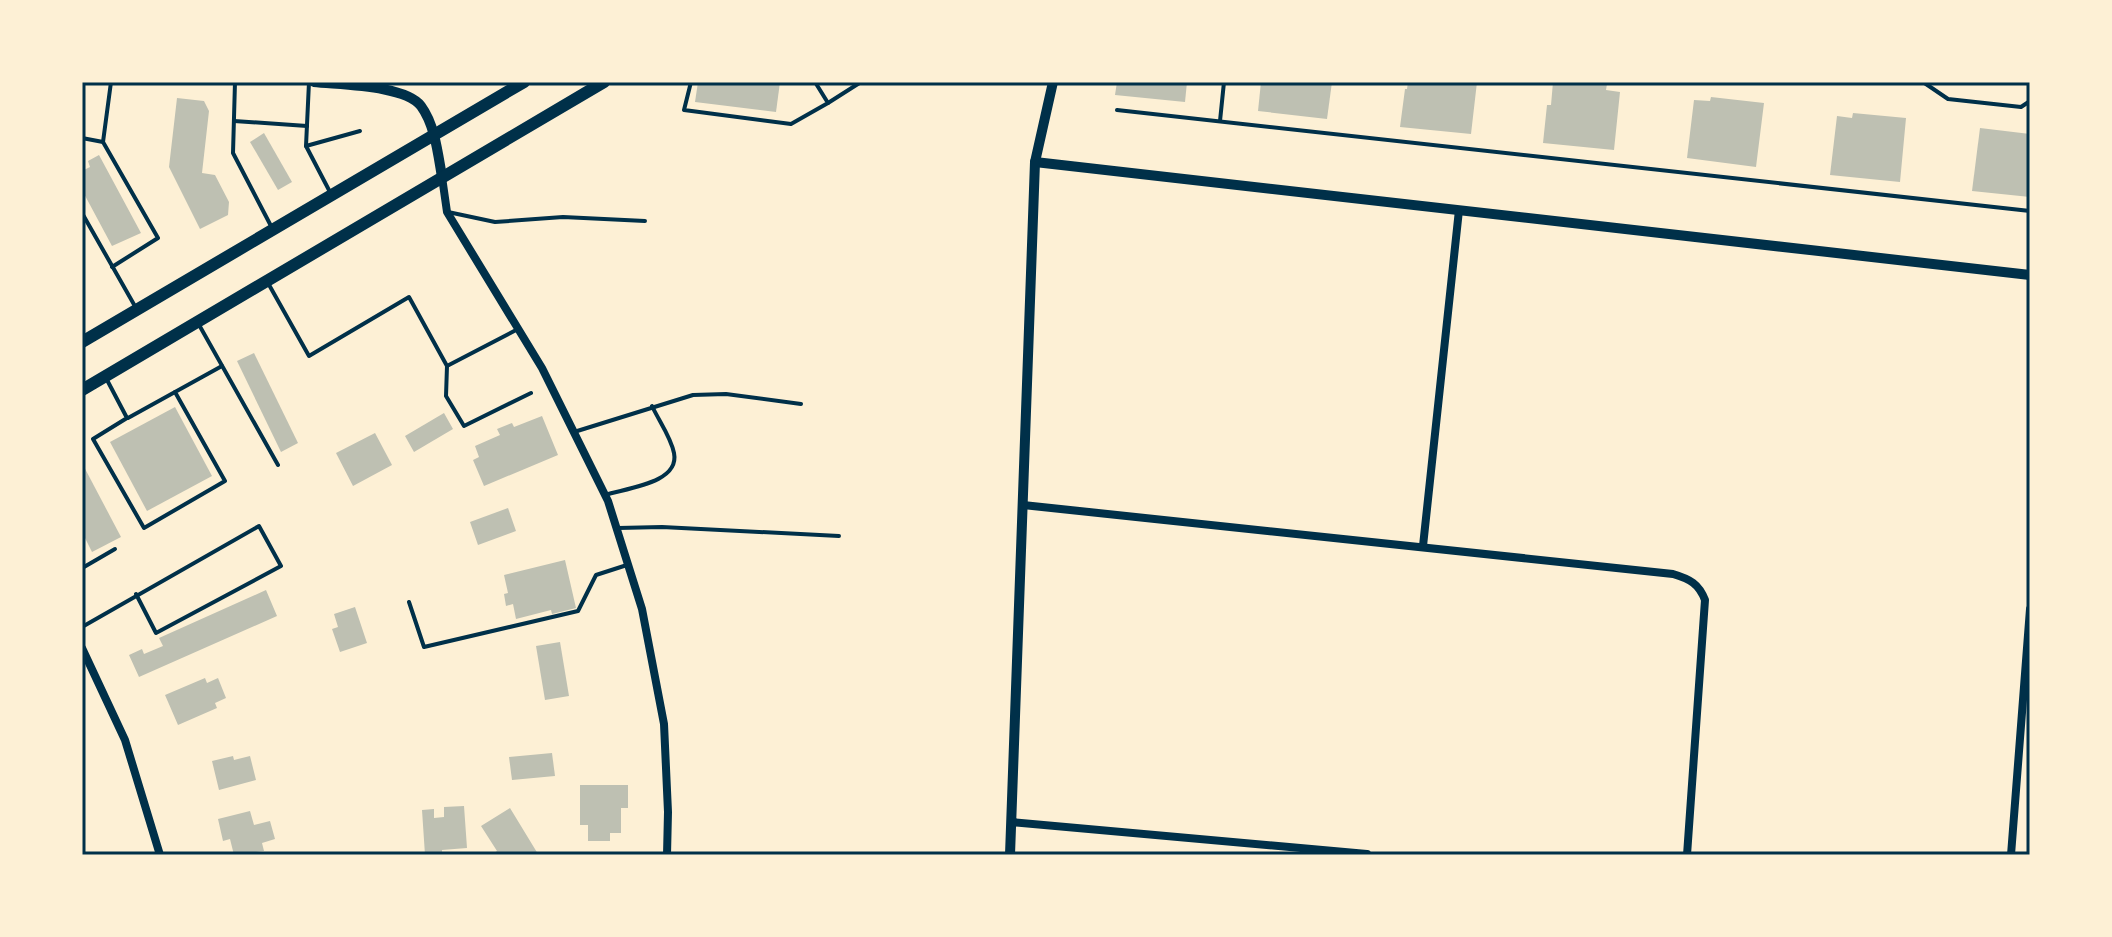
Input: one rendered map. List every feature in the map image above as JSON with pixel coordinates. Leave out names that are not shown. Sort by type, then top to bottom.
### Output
[{"type":"main road","points":[[82,342],[524,82]]},
{"type":"main road","points":[[82,390],[604,82]]},
{"type":"street","points":[[312,82],[367,85],[395,91],[420,104],[434,135],[447,212],[542,368],[605,495],[642,609],[664,724],[667,855]]},
{"type":"street","points":[[1010,855],[1035,162],[1053,82]]},
{"type":"street","points":[[1035,162],[2030,275]]},
{"type":"street","points":[[1423,546],[1459,210]]},
{"type":"street","points":[[1023,505],[1423,546],[1687,578],[1700,588],[1705,600],[1687,855]]},
{"type":"street","points":[[2011,855],[2030,609]]},
{"type":"street","points":[[82,648],[125,740],[160,855]]},
{"type":"street","points":[[1011,822],[1367,854]]},
{"type":"lane","points":[[111,82],[103,142],[158,238],[112,267]]},
{"type":"lane","points":[[235,82],[233,153],[273,229]]},
{"type":"lane","points":[[312,82],[306,146],[331,195]]},
{"type":"lane","points":[[691,82],[684,110],[791,124],[861,82]]},
{"type":"lane","points":[[815,82],[828,103]]},
{"type":"lane","points":[[1220,121],[1224,82]]},
{"type":"lane","points":[[1923,82],[1948,99],[2021,107],[2030,101]]},
{"type":"lane","points":[[1117,110],[2030,211]]},
{"type":"lane","points":[[234,121],[307,126]]},
{"type":"lane","points":[[306,146],[360,131]]},
{"type":"lane","points":[[82,138],[103,142]]},
{"type":"lane","points":[[447,212],[495,222],[563,217],[645,221]]},
{"type":"lane","points":[[82,213],[137,309]]},
{"type":"lane","points":[[267,281],[309,356],[409,297],[447,366],[446,396],[464,426],[531,393]]},
{"type":"lane","points":[[197,321],[278,465]]},
{"type":"lane","points":[[447,366],[518,329]]},
{"type":"lane","points":[[175,392],[225,481],[144,528],[93,439],[127,418],[222,366]]},
{"type":"lane","points":[[105,376],[127,418]]},
{"type":"lane","points":[[574,432],[693,395],[726,394],[801,404]]},
{"type":"lane","points":[[605,495],[665,479],[673,467],[675,455],[652,406]]},
{"type":"lane","points":[[82,627],[136,594],[259,526],[281,566],[156,633],[136,594]]},
{"type":"lane","points":[[617,528],[662,527],[839,536]]},
{"type":"lane","points":[[82,563],[84,567],[115,549]]},
{"type":"lane","points":[[409,602],[424,647],[578,611],[596,575],[628,565]]},
{"type":"building","points":[[698,82],[780,82],[776,112],[695,102]]},
{"type":"building","points":[[1117,82],[1187,82],[1185,102],[1115,95]]},
{"type":"building","points":[[1261,82],[1332,82],[1327,119],[1258,111]]},
{"type":"building","points":[[1408,82],[1477,82],[1471,134],[1400,127]]},
{"type":"building","points":[[1553,82],[1607,84],[1606,90],[1620,92],[1614,150],[1543,143]]},
{"type":"building","points":[[1711,97],[1764,103],[1756,167],[1687,158],[1694,100],[1710,101]]},
{"type":"building","points":[[177,98],[204,101],[209,111],[202,173],[215,175],[229,202],[228,215],[200,229],[169,167]]},
{"type":"building","points":[[1853,113],[1906,118],[1900,182],[1830,175],[1837,116],[1852,118]]},
{"type":"building","points":[[1980,128],[2030,134],[2030,197],[1972,191]]},
{"type":"building","points":[[264,133],[292,182],[278,190],[250,142]]},
{"type":"building","points":[[99,155],[141,233],[112,246],[82,190],[82,171],[90,167],[88,161]]},
{"type":"building","points":[[254,353],[298,443],[281,452],[237,361]]},
{"type":"building","points":[[175,407],[212,476],[147,511],[110,442]]},
{"type":"building","points":[[444,413],[453,429],[414,452],[405,436]]},
{"type":"building","points":[[542,416],[558,455],[484,486],[473,460],[479,457],[475,446],[500,435],[497,429],[512,423],[514,427]]},
{"type":"building","points":[[375,433],[392,465],[353,486],[336,453]]},
{"type":"building","points":[[82,463],[121,537],[92,552],[82,532]]},
{"type":"building","points":[[508,508],[516,531],[478,545],[470,522]]},
{"type":"building","points":[[565,560],[576,608],[552,614],[551,610],[516,619],[513,604],[506,606],[504,594],[508,593],[504,575]]},
{"type":"building","points":[[266,590],[277,616],[139,677],[129,655],[142,649],[144,654],[163,646],[159,638]]},
{"type":"building","points":[[355,607],[367,643],[340,652],[332,629],[338,627],[334,614]]},
{"type":"building","points":[[560,642],[569,696],[545,700],[536,646]]},
{"type":"building","points":[[205,678],[207,683],[218,678],[226,698],[215,703],[217,708],[178,725],[165,695]]},
{"type":"building","points":[[552,753],[555,776],[512,780],[509,757]]},
{"type":"building","points":[[233,756],[234,760],[250,756],[256,780],[219,790],[212,761]]},
{"type":"building","points":[[580,785],[628,785],[628,808],[621,808],[621,833],[610,833],[610,841],[588,841],[588,825],[580,825]]},
{"type":"building","points":[[464,806],[467,848],[442,850],[442,855],[425,855],[422,810],[434,809],[434,818],[444,817],[444,807]]},
{"type":"building","points":[[510,808],[538,854],[491,855],[497,851],[481,826]]},
{"type":"building","points":[[250,811],[254,825],[270,821],[275,839],[262,843],[264,851],[234,855],[230,839],[223,841],[218,819]]}]
